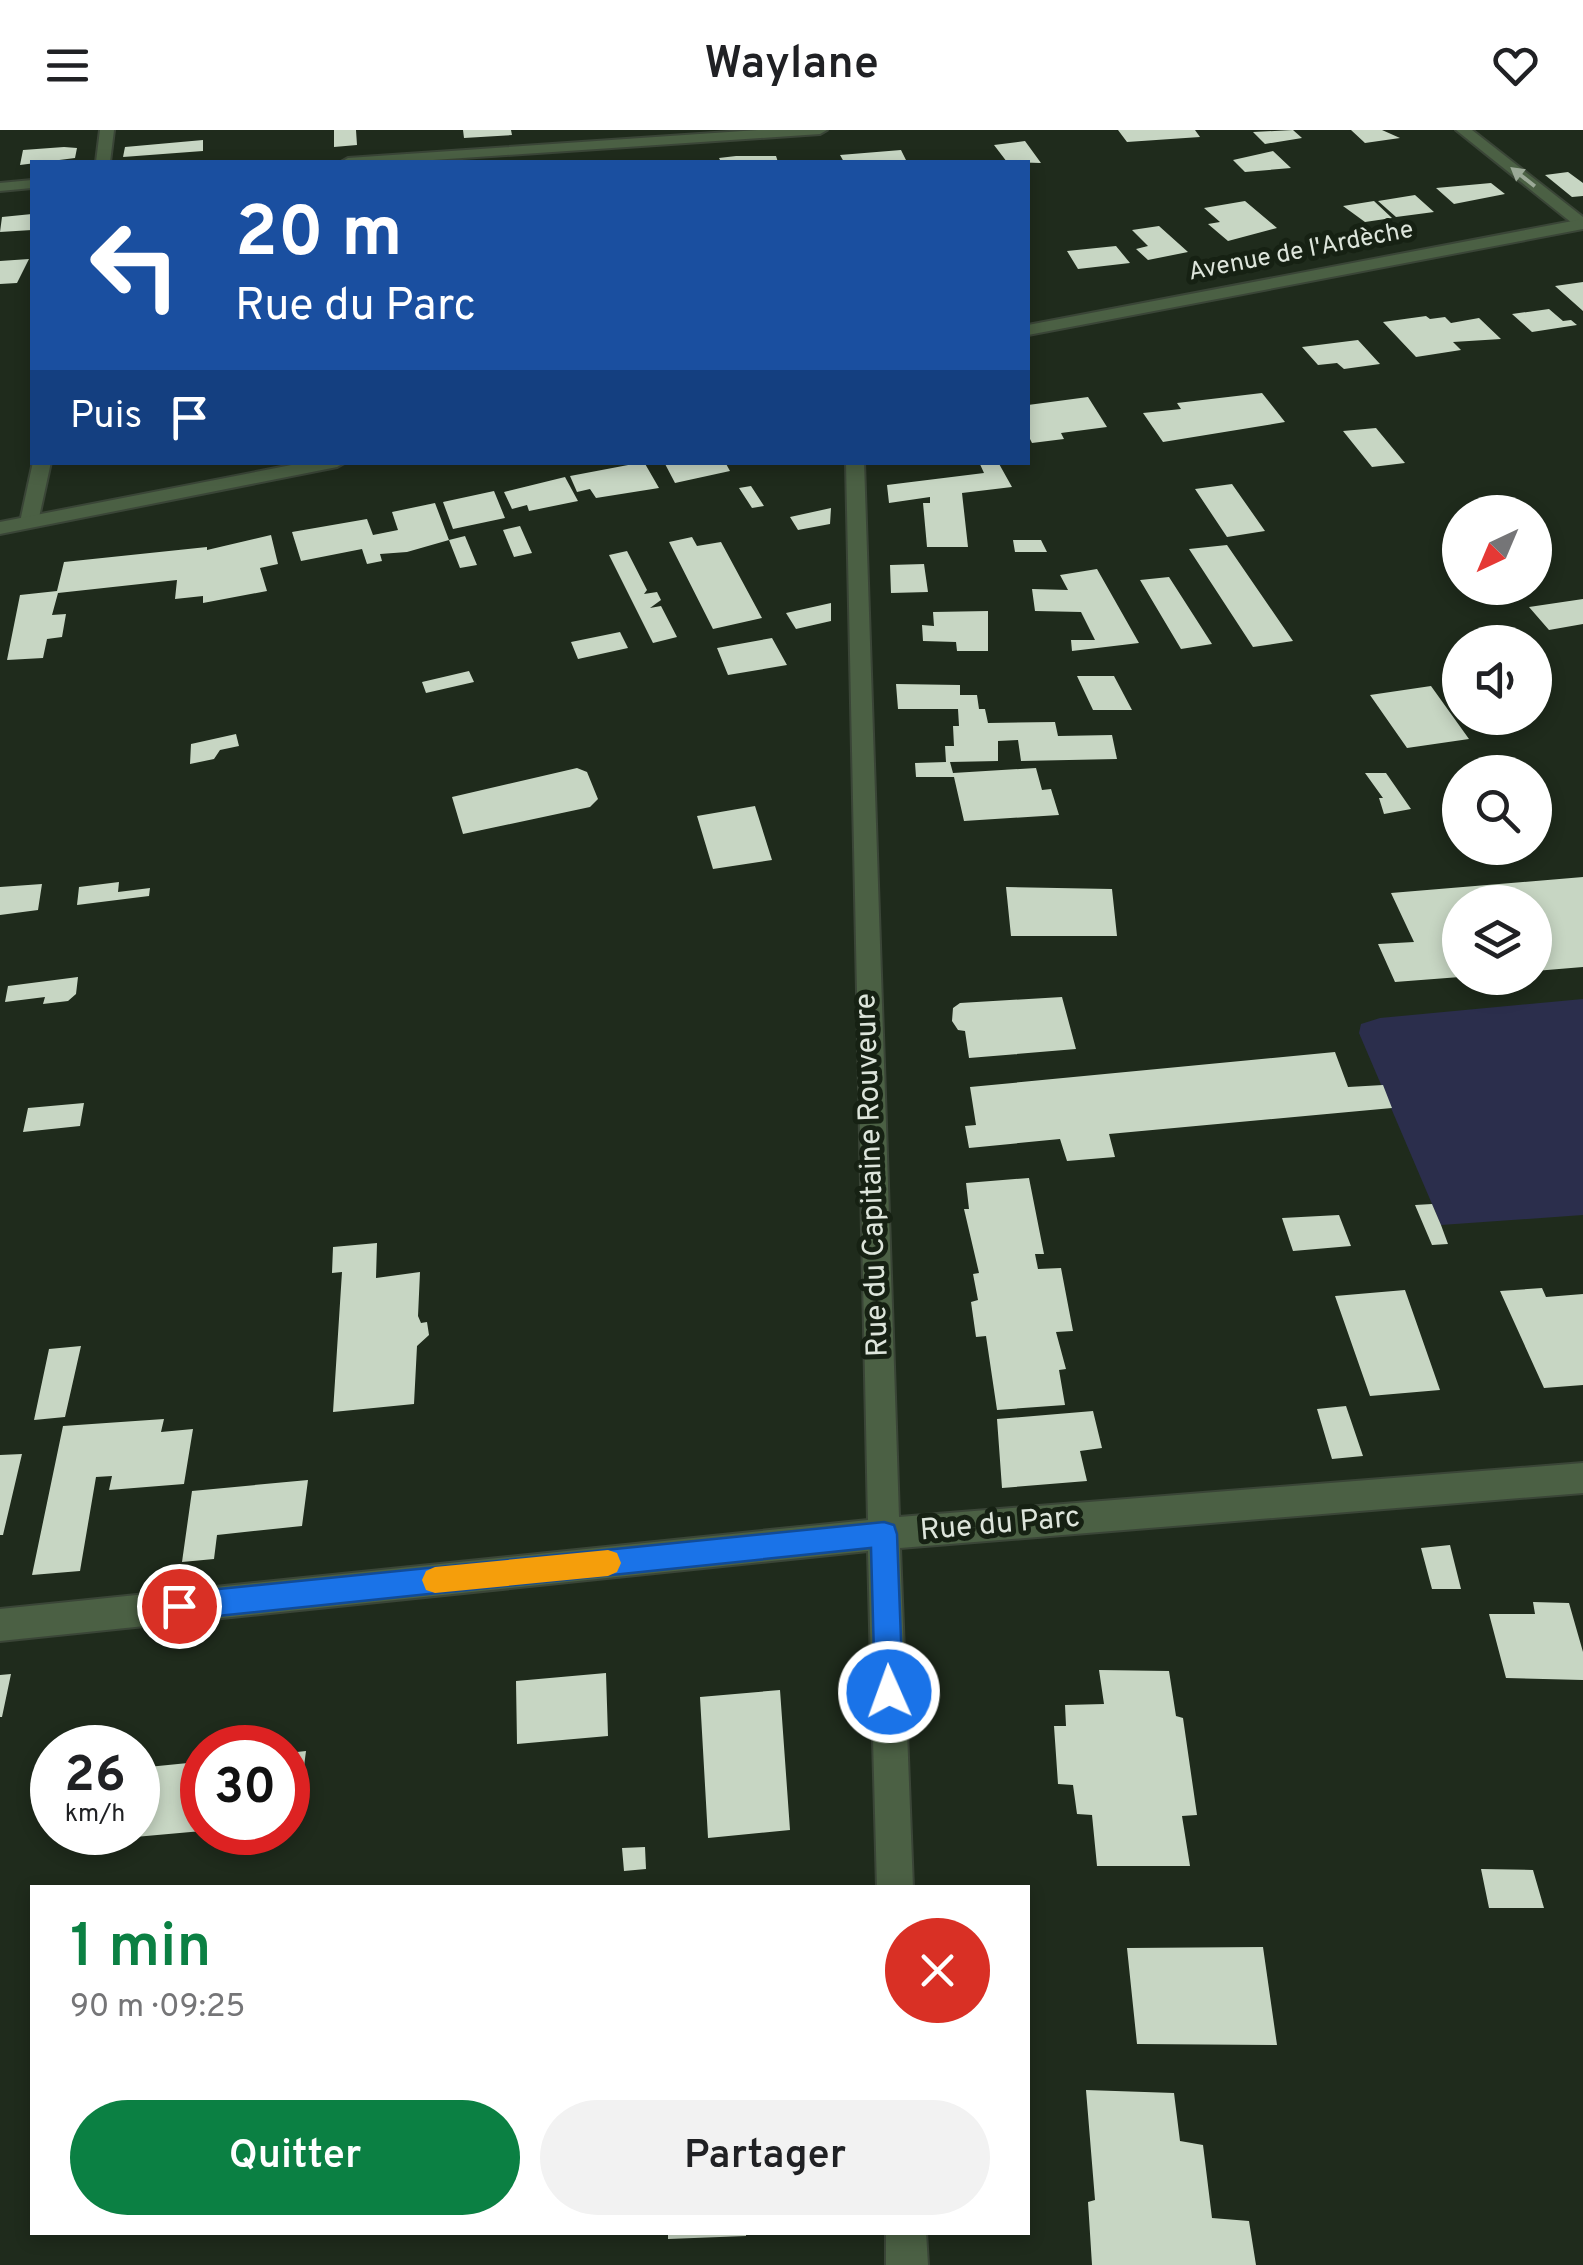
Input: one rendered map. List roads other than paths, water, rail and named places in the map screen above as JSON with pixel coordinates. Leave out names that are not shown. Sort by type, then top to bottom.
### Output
[{"type":"street","points":[[103,160],[106,130]]},
{"type":"street","points":[[378,160],[820,130]]},
{"type":"street","points":[[1463,130],[1583,224]]},
{"type":"street","points":[[0,186],[30,184]]},
{"type":"street","name":"Avenue de l'Ardèche","points":[[1030,330],[1583,224]]},
{"type":"street","points":[[29,522],[41,465]]},
{"type":"street","points":[[0,528],[322,465]]},
{"type":"street","name":"Rue du Capitaine Rouveure","points":[[855,465],[895,1885]]},
{"type":"street","name":"Rue du Parc","points":[[0,1625],[884,1534],[1583,1478]]},
{"type":"street","points":[[906,2235],[906,2265]]}]
